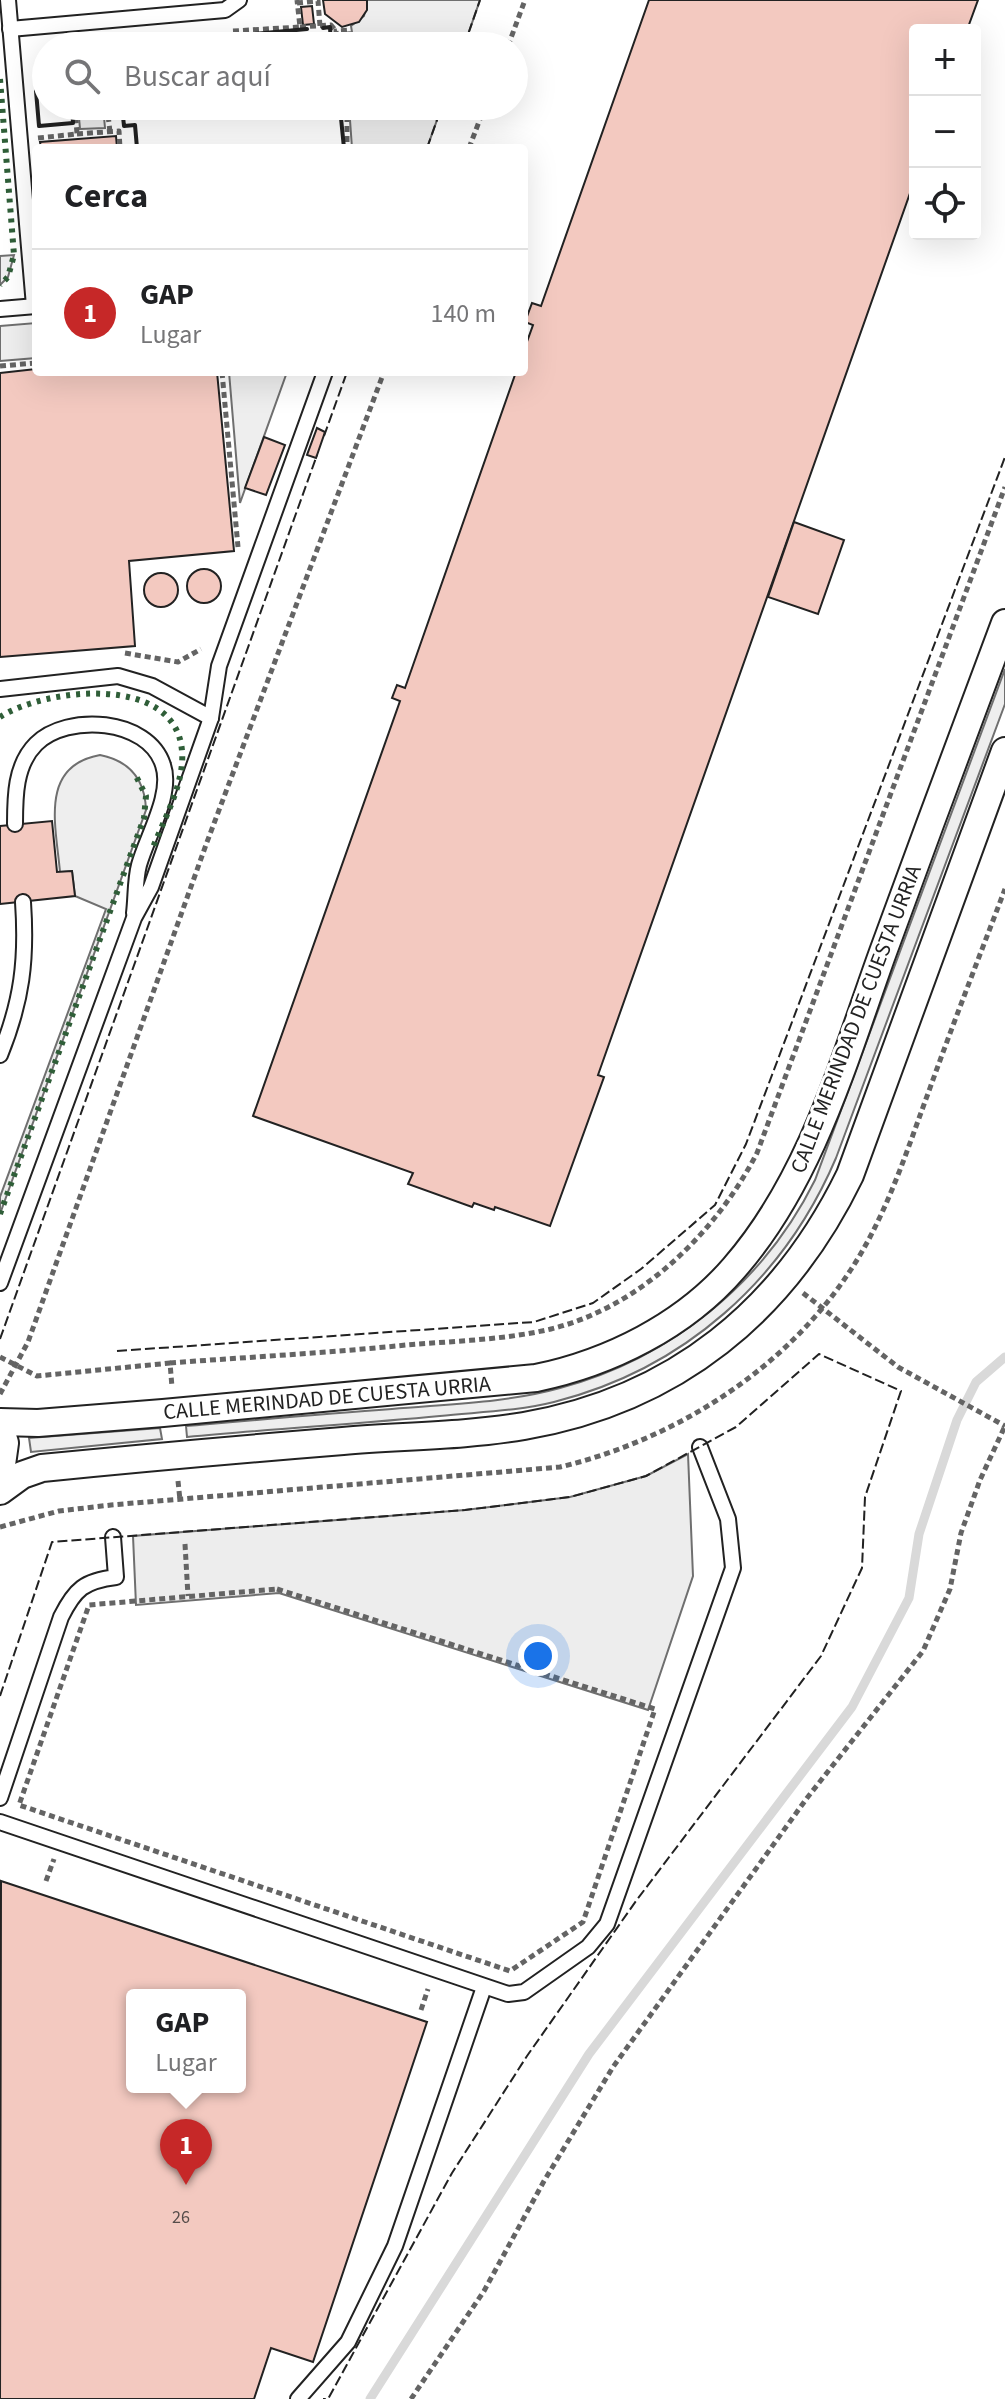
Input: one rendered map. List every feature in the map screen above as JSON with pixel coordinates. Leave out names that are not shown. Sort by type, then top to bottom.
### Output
[{"type":"street","name":"CALLE MERINDAD DE CUESTA URRIA","points":[[0,1425],[536,1378],[586,1366],[681,1315],[732,1271],[769,1225],[797,1176],[847,1052],[1005,623]]},
{"type":"street","name":"CALLE MERINDAD DE CUESTA URRIA","points":[[0,1491],[22,1475],[42,1468],[522,1426],[617,1401],[664,1379],[699,1357],[752,1314],[787,1279],[835,1207],[850,1175],[1005,751]]},
{"type":"street","points":[[0,1425],[5,1443],[0,1479]]},
{"type":"lane","points":[[8,0],[32,273]]},
{"type":"lane","points":[[10,29],[225,10],[239,0]]},
{"type":"lane","points":[[0,309],[32,306]]},
{"type":"lane","points":[[0,1283],[134,918],[151,887],[211,718],[219,666],[324,376]]},
{"type":"lane","points":[[0,689],[118,676],[152,686],[211,718]]},
{"type":"lane","points":[[15,824],[15,793],[20,771],[36,743],[67,727],[93,725],[134,733],[154,748],[164,766],[164,789],[138,869],[134,918]]},
{"type":"lane","points":[[0,1055],[18,1010],[26,948],[23,902]]},
{"type":"lane","points":[[0,1822],[484,1987],[508,1994],[524,1992],[588,1947],[607,1924],[733,1568],[728,1519],[700,1447]]},
{"type":"lane","points":[[0,1798],[61,1617],[74,1589],[93,1579],[116,1577],[113,1537]]},
{"type":"lane","points":[[298,2399],[348,2342],[395,2246],[484,1987]]},
{"type":"path","points":[[513,32],[525,0]]},
{"type":"path","points":[[297,3],[318,1],[320,26]]},
{"type":"path","points":[[300,27],[331,25],[336,31],[349,30]]},
{"type":"path","points":[[76,120],[77,134]]},
{"type":"path","points":[[109,120],[110,132]]},
{"type":"path","points":[[347,120],[347,144]]},
{"type":"path","points":[[471,144],[480,120]]},
{"type":"path","points":[[36,138],[119,131],[120,144]]},
{"type":"path","points":[[0,366],[32,363]]},
{"type":"path","points":[[222,376],[239,553]]},
{"type":"path","points":[[0,1394],[28,1342],[218,812],[382,376]]},
{"type":"path","points":[[170,1363],[382,1347],[552,1328],[632,1294],[707,1227],[728,1202],[757,1153],[1005,487]]},
{"type":"path","points":[[121,654],[136,652],[160,661],[178,662],[194,656],[209,640]]},
{"type":"path","points":[[411,2399],[484,2291],[544,2181],[613,2067],[807,1798],[923,1651],[950,1589],[961,1533],[980,1480],[1005,1426],[898,1367],[822,1309],[866,1245],[895,1184],[1005,889]]},
{"type":"path","points":[[0,1527],[59,1511],[180,1500]]},
{"type":"path","points":[[185,1544],[188,1596]]},
{"type":"path","points":[[277,1589],[655,1709],[583,1922],[510,1971],[19,1805],[89,1605],[188,1596],[277,1589]]},
{"type":"shaded area","points":[[367,0],[480,0],[469,32],[352,32],[351,26],[364,16]]},
{"type":"shaded area","points":[[79,120],[104,120],[105,128],[80,129]]},
{"type":"shaded area","points":[[350,120],[437,120],[428,144],[352,144]]},
{"type":"shaded area","points":[[14,255],[8,277],[0,285],[0,256]]},
{"type":"shaded area","points":[[32,323],[32,358],[0,361],[0,326]]},
{"type":"shaded area","points":[[229,376],[286,376],[240,503]]},
{"type":"shaded area","points":[[1005,669],[1005,704],[836,1158],[814,1202],[788,1243],[758,1280],[724,1313],[687,1342],[646,1367],[601,1387],[554,1402],[498,1411],[187,1437],[186,1426],[477,1402],[560,1388],[601,1375],[640,1357],[676,1336],[741,1283],[769,1252],[815,1180]]},
{"type":"shaded area","points":[[100,755],[120,762],[134,774],[143,790],[146,810],[0,1214],[0,1197],[106,909],[75,896],[72,871],[60,872],[55,818],[59,785],[67,771],[81,761]]},
{"type":"shaded area","points":[[160,1428],[162,1439],[31,1452],[29,1438]]},
{"type":"shaded area","points":[[688,1454],[693,1576],[648,1710],[279,1593],[136,1605],[133,1536],[465,1510],[570,1497],[646,1476]]},
{"type":"building","points":[[323,0],[367,0],[367,10],[359,22],[342,27],[325,14]]},
{"type":"building","points":[[649,0],[978,0],[969,24],[909,24],[909,196],[598,1075],[604,1077],[550,1226],[495,1207],[494,1210],[474,1203],[472,1207],[408,1184],[413,1173],[253,1116],[400,701],[392,698],[397,685],[405,688],[515,376],[528,376],[528,339],[533,325],[528,323],[528,314],[532,303],[541,306]]},
{"type":"building","points":[[312,6],[314,24],[303,25],[301,7]]},
{"type":"building","points":[[116,136],[117,144],[40,144]]},
{"type":"building","points":[[32,369],[32,376],[217,376],[234,551],[129,561],[135,646],[0,657],[0,373]]},
{"type":"building","points":[[317,428],[325,432],[316,458],[307,455]]},
{"type":"building","points":[[264,437],[285,445],[266,495],[245,488]]},
{"type":"building","points":[[794,522],[844,540],[818,614],[768,597]]},
{"type":"building","points":[[204,569],[216,574],[221,586],[216,598],[204,603],[192,598],[187,586],[192,574]]},
{"type":"building","points":[[161,573],[173,578],[178,590],[173,602],[161,607],[149,602],[144,590],[149,578]]},
{"type":"building","points":[[52,821],[57,872],[72,871],[75,896],[0,904],[0,826]]},
{"type":"building","points":[[1,1881],[427,2022],[313,2362],[271,2348],[254,2399],[0,2399]]},
{"type":"waterway","points":[[370,2399],[589,2054],[852,1707],[909,1598],[919,1534],[957,1420],[976,1382],[1005,1357]]},
{"type":"hedge","points":[[0,79],[14,255],[8,277],[0,285]]},
{"type":"hedge","points":[[0,717],[20,707],[76,694],[134,698],[157,709],[174,726],[182,751],[182,763],[177,789],[152,850]]},
{"type":"hedge","points":[[0,1214],[144,818],[146,796],[135,774]]},
{"type":"fence","points":[[469,32],[480,0]]},
{"type":"fence","points":[[428,144],[437,120]]},
{"type":"fence","points":[[324,436],[346,376]]},
{"type":"fence","points":[[0,1339],[317,455]]},
{"type":"fence","points":[[117,1351],[534,1322],[593,1303],[641,1269],[715,1205],[746,1144],[1005,457]]},
{"type":"fence","points":[[0,1696],[52,1542],[465,1510],[570,1497],[646,1476],[736,1427],[819,1354],[901,1391],[865,1497],[862,1568],[821,1656],[636,1901],[527,2056],[452,2173],[328,2399],[323,2399]]},
{"type":"wall","points":[[323,28],[330,27],[330,32]]},
{"type":"wall","points":[[275,32],[307,29]]},
{"type":"wall","points":[[38,120],[39,126],[73,123],[73,120]]},
{"type":"wall","points":[[123,120],[124,126],[135,125],[137,144]]},
{"type":"wall","points":[[341,120],[344,144]]},
{"type":"place","name":"GAP","points":[[186,2185]]}]
